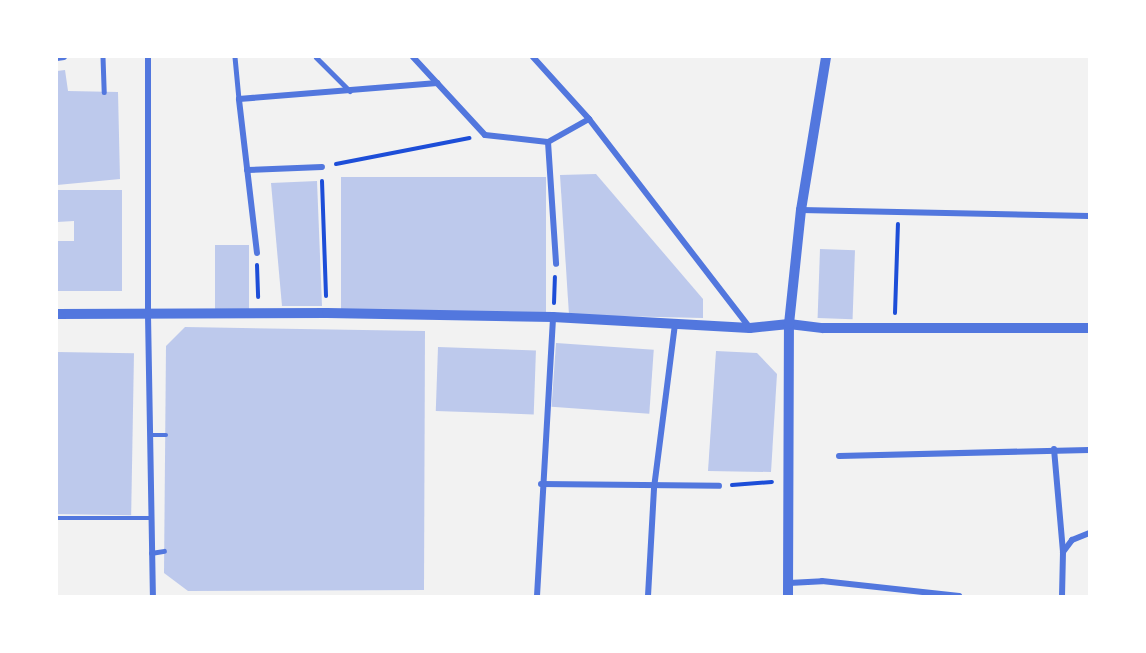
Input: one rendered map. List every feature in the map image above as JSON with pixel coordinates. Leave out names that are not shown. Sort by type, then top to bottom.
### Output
[{"type":"street","points":[[57,58],[64,57]]},
{"type":"street","points":[[148,57],[148,315],[153,596]]},
{"type":"street","points":[[413,57],[486,135],[548,142],[589,119]]},
{"type":"street","points":[[533,57],[589,119],[750,328]]},
{"type":"street","points":[[788,596],[789,324],[801,210],[826,57]]},
{"type":"street","points":[[257,253],[238,99],[351,92],[437,83]]},
{"type":"street","points":[[548,142],[556,264]]},
{"type":"street","points":[[247,170],[322,167]]},
{"type":"street","points":[[801,210],[1089,216]]},
{"type":"street","points":[[57,314],[258,316],[327,313],[554,317],[750,328],[789,324],[823,328],[1089,328]]},
{"type":"street","points":[[537,596],[541,484],[554,317]]},
{"type":"street","points":[[648,596],[654,488],[675,324]]},
{"type":"street","points":[[1054,449],[1063,552],[1062,596]]},
{"type":"street","points":[[839,456],[1054,449],[1089,450]]},
{"type":"street","points":[[541,484],[654,488],[719,486]]},
{"type":"street","points":[[1063,552],[1072,540],[1089,533]]},
{"type":"street","points":[[789,583],[822,581],[904,593],[959,596]]},
{"type":"lane","points":[[103,57],[104,92]]},
{"type":"lane","points":[[235,57],[238,99]]},
{"type":"lane","points":[[316,57],[351,92]]},
{"type":"lane","points":[[150,435],[166,435]]},
{"type":"lane","points":[[57,518],[150,518]]},
{"type":"lane","points":[[151,553],[164,550]]},
{"type":"path","points":[[327,313],[322,167],[486,135]]},
{"type":"path","points":[[895,327],[898,212]]},
{"type":"path","points":[[257,253],[258,316]]},
{"type":"path","points":[[554,317],[556,264]]},
{"type":"path","points":[[719,486],[790,480]]},
{"type":"building","points":[[65,70],[68,91],[118,92],[120,179],[57,185],[57,71]]},
{"type":"building","points":[[596,174],[703,299],[703,318],[569,315],[560,175]]},
{"type":"building","points":[[341,177],[546,177],[546,312],[341,312]]},
{"type":"building","points":[[317,181],[322,306],[282,306],[271,183]]},
{"type":"building","points":[[57,190],[122,190],[122,291],[57,291],[57,241],[74,241],[74,221],[57,222]]},
{"type":"building","points":[[215,245],[249,245],[249,309],[215,309]]},
{"type":"building","points":[[820,249],[855,250],[853,319],[818,318]]},
{"type":"building","points":[[185,327],[425,331],[424,590],[188,591],[164,573],[166,346]]},
{"type":"building","points":[[556,343],[654,350],[649,414],[552,407]]},
{"type":"building","points":[[438,347],[536,350],[534,414],[436,411]]},
{"type":"building","points":[[716,351],[757,353],[777,374],[771,472],[708,471]]},
{"type":"building","points":[[57,352],[134,353],[131,515],[57,514]]}]
